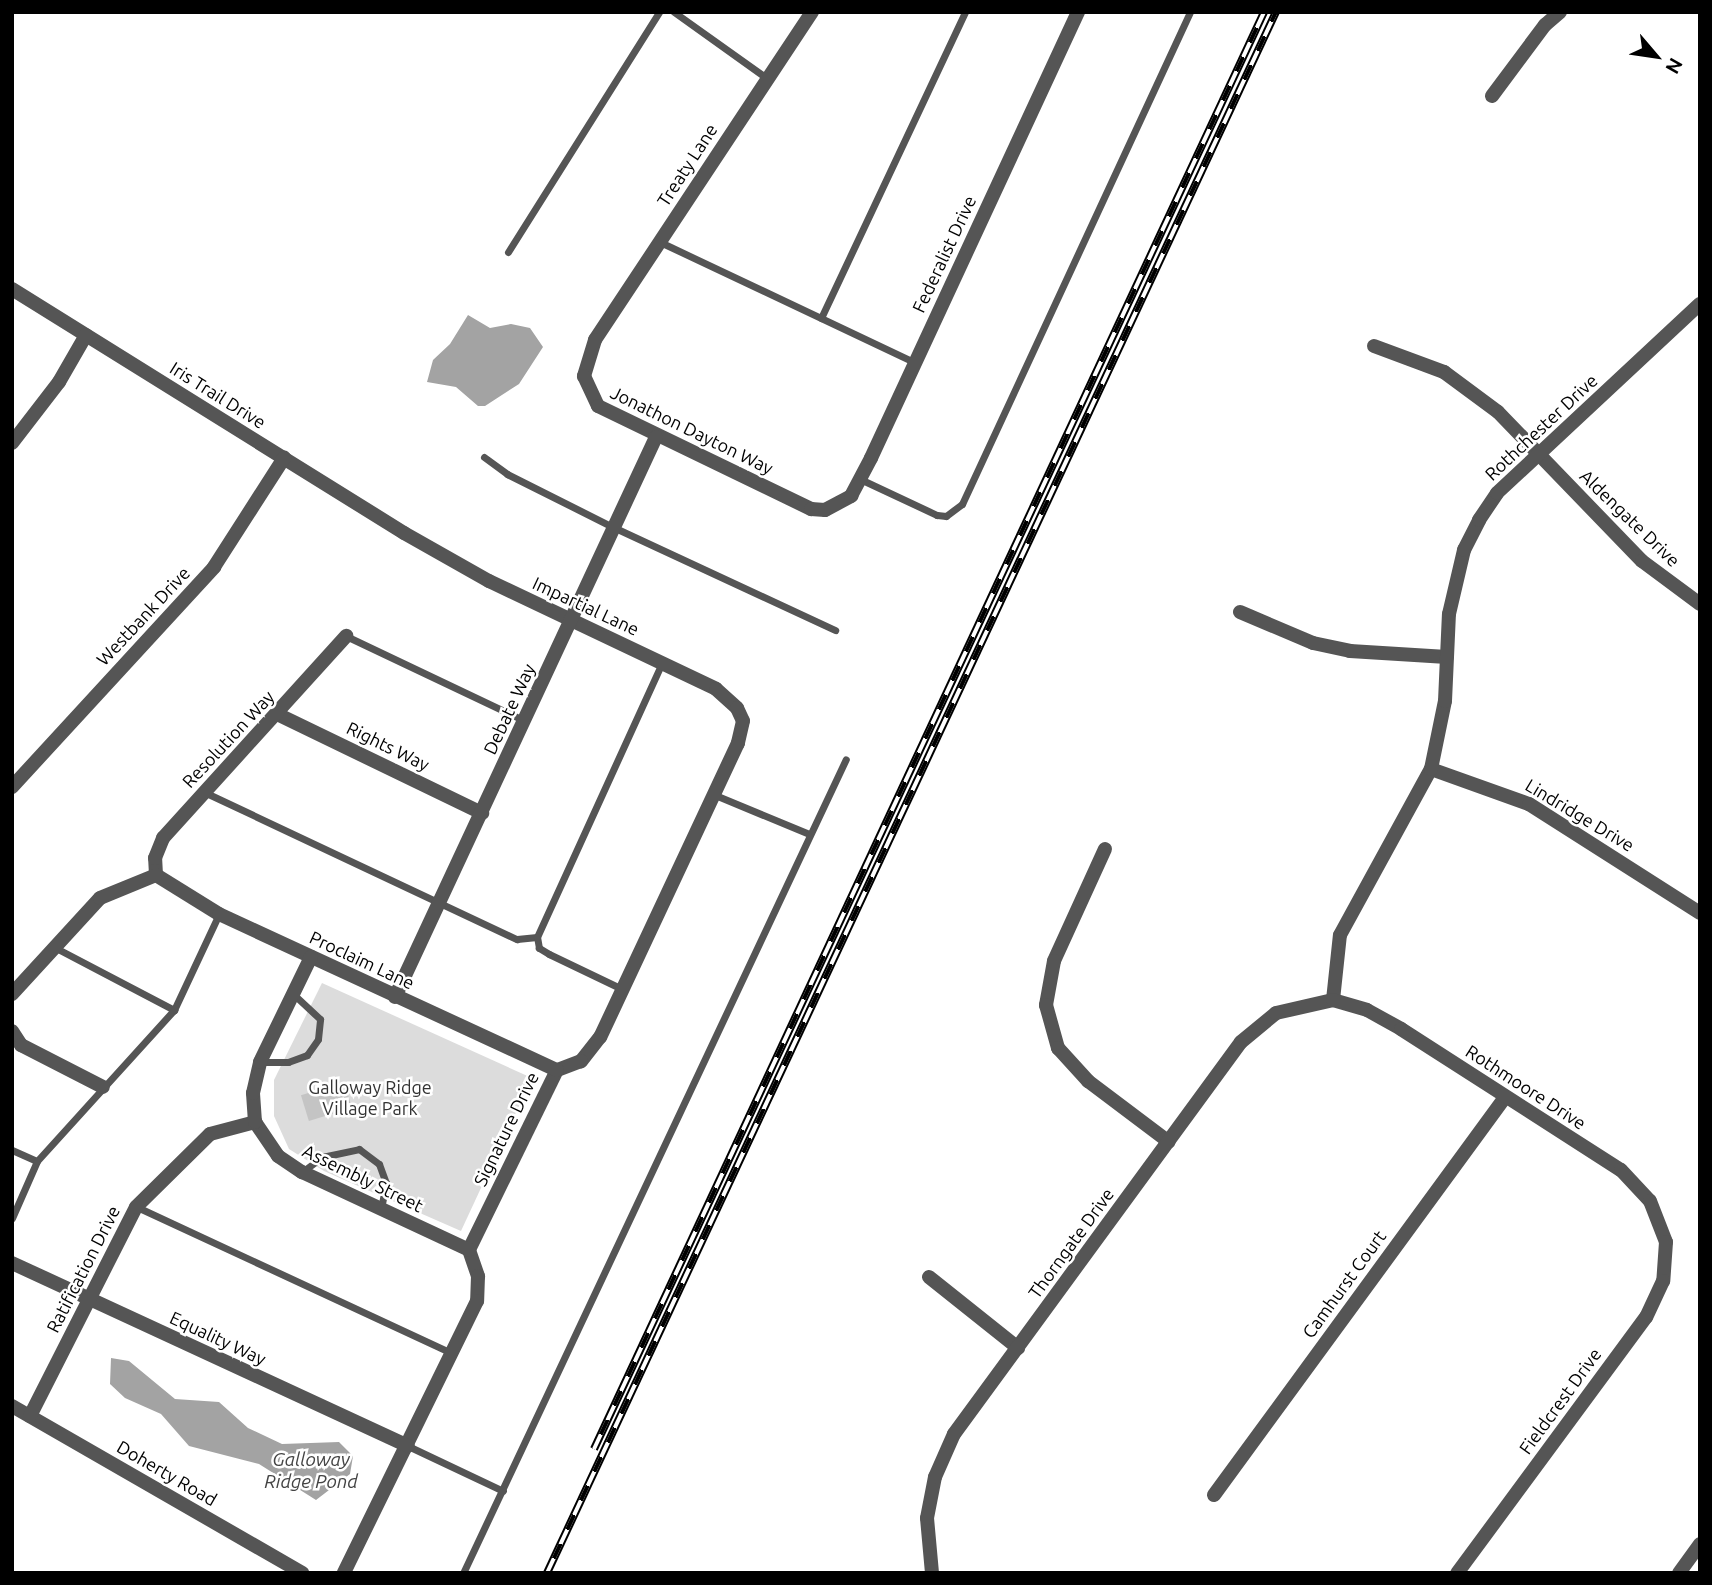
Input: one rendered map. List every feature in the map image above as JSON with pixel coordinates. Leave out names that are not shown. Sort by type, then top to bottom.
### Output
[{"type":"street","name":"Treaty Lane","points":[[595,340],[812,12]]},
{"type":"street","name":"Federalist Drive","points":[[837,507],[851,496],[860,479],[1078,12]]},
{"type":"street","points":[[1492,96],[1545,24],[1560,12]]},
{"type":"street","name":"Iris Trail Drive","points":[[12,289],[404,533]]},
{"type":"street","name":"Rothchester Drive","points":[[1333,1000],[1340,935],[1432,769],[1441,733],[1449,614],[1464,550],[1497,493],[1700,304]]},
{"type":"street","points":[[12,443],[59,382],[86,335]]},
{"type":"street","name":"Jonathon Dayton Way","points":[[595,340],[584,367],[589,395],[598,406],[656,437],[811,509],[837,507]]},
{"type":"street","name":"Aldengate Drive","points":[[1374,346],[1444,372],[1498,412],[1642,561],[1700,604]]},
{"type":"street","name":"Debate Way","points":[[395,997],[656,437]]},
{"type":"street","name":"Westbank Drive","points":[[12,787],[214,567],[284,458]]},
{"type":"street","name":"Impartial Lane","points":[[404,533],[569,621],[716,689],[737,708],[743,721]]},
{"type":"street","points":[[1240,612],[1313,643],[1350,651],[1447,657]]},
{"type":"street","name":"Resolution Way","points":[[156,875],[155,858],[163,838],[346,636]]},
{"type":"street","name":"Rights Way","points":[[277,714],[482,813]]},
{"type":"street","name":"Signature Drive","points":[[469,1250],[557,1070],[588,1055],[623,989],[715,795],[738,743],[743,721]]},
{"type":"street","name":"Lindridge Drive","points":[[1432,769],[1529,804],[1700,912]]},
{"type":"street","points":[[1105,849],[1054,961],[1046,1005],[1058,1048],[1088,1081],[1169,1142]]},
{"type":"street","points":[[12,994],[52,946],[100,898],[156,875]]},
{"type":"street","name":"Proclaim Lane","points":[[156,875],[219,915],[557,1070]]},
{"type":"street","points":[[254,1122],[253,1093],[260,1062],[311,957]]},
{"type":"street","name":"Rothmoore Drive","points":[[1333,1000],[1367,1010],[1401,1029],[1621,1170],[1650,1201],[1666,1242]]},
{"type":"street","name":"Thorngate Drive","points":[[932,1573],[927,1518],[934,1477],[954,1434],[1256,1027],[1294,1006],[1333,1000]]},
{"type":"street","points":[[12,1031],[21,1045],[103,1087]]},
{"type":"street","name":"Camhurst Court","points":[[1214,1495],[1504,1097]]},
{"type":"street","name":"Assembly Street","points":[[254,1122],[278,1156],[302,1172],[469,1250]]},
{"type":"street","name":"Ratification Drive","points":[[30,1416],[136,1207],[210,1134],[254,1122]]},
{"type":"street","name":"Fieldcrest Drive","points":[[1457,1573],[1646,1317],[1662,1281],[1666,1242]]},
{"type":"street","points":[[344,1573],[408,1446],[479,1288],[469,1250]]},
{"type":"street","name":"Equality Way","points":[[12,1263],[408,1446]]},
{"type":"street","points":[[929,1277],[1018,1348]]},
{"type":"street","name":"Doherty Road","points":[[12,1406],[302,1573]]},
{"type":"street","points":[[1679,1573],[1700,1544]]},
{"type":"lane","points":[[508,252],[659,12]]},
{"type":"lane","points":[[674,12],[768,79]]},
{"type":"lane","points":[[821,318],[965,12]]},
{"type":"lane","points":[[860,479],[937,515],[946,516],[962,504],[1190,12]]},
{"type":"lane","points":[[660,242],[914,362]]},
{"type":"lane","points":[[484,457],[507,474],[613,527],[835,630]]},
{"type":"lane","points":[[346,636],[526,720]]},
{"type":"lane","points":[[623,989],[539,948],[537,937],[662,663]]},
{"type":"lane","points":[[464,1571],[846,759]]},
{"type":"lane","points":[[204,792],[517,939],[537,937]]},
{"type":"lane","points":[[715,795],[809,834]]},
{"type":"lane","points":[[12,1218],[37,1161],[174,1010],[219,915]]},
{"type":"lane","points":[[52,946],[174,1010]]},
{"type":"lane","points":[[260,1062],[288,1062],[307,1055],[318,1039],[320,1019],[293,993]]},
{"type":"lane","points":[[302,1172],[322,1157],[359,1149],[379,1164],[386,1183],[381,1209]]},
{"type":"lane","points":[[12,1150],[37,1161]]},
{"type":"lane","points":[[136,1207],[452,1353]]},
{"type":"lane","points":[[408,1446],[503,1491]]},
{"type":"green space","name":"Galloway Ridge Village Park","points":[[322,983],[532,1078],[461,1231],[324,1171],[289,1149],[274,1116],[274,1080]]},
{"type":"water","points":[[468,315],[490,328],[511,324],[530,328],[543,347],[519,384],[485,406],[478,406],[456,387],[427,382],[433,360],[450,344]]},
{"type":"water","name":"Galloway Ridge Pond","points":[[111,1358],[129,1361],[175,1399],[219,1402],[248,1428],[282,1444],[339,1442],[353,1456],[350,1474],[316,1500],[259,1464],[189,1446],[161,1414],[125,1398],[110,1384]]},
{"type":"building","points":[[344,1082],[352,1108],[309,1121],[301,1095]]},
{"type":"railway","points":[[594,1449],[1264,12]]},
{"type":"railway","points":[[547,1573],[1276,12]]}]
